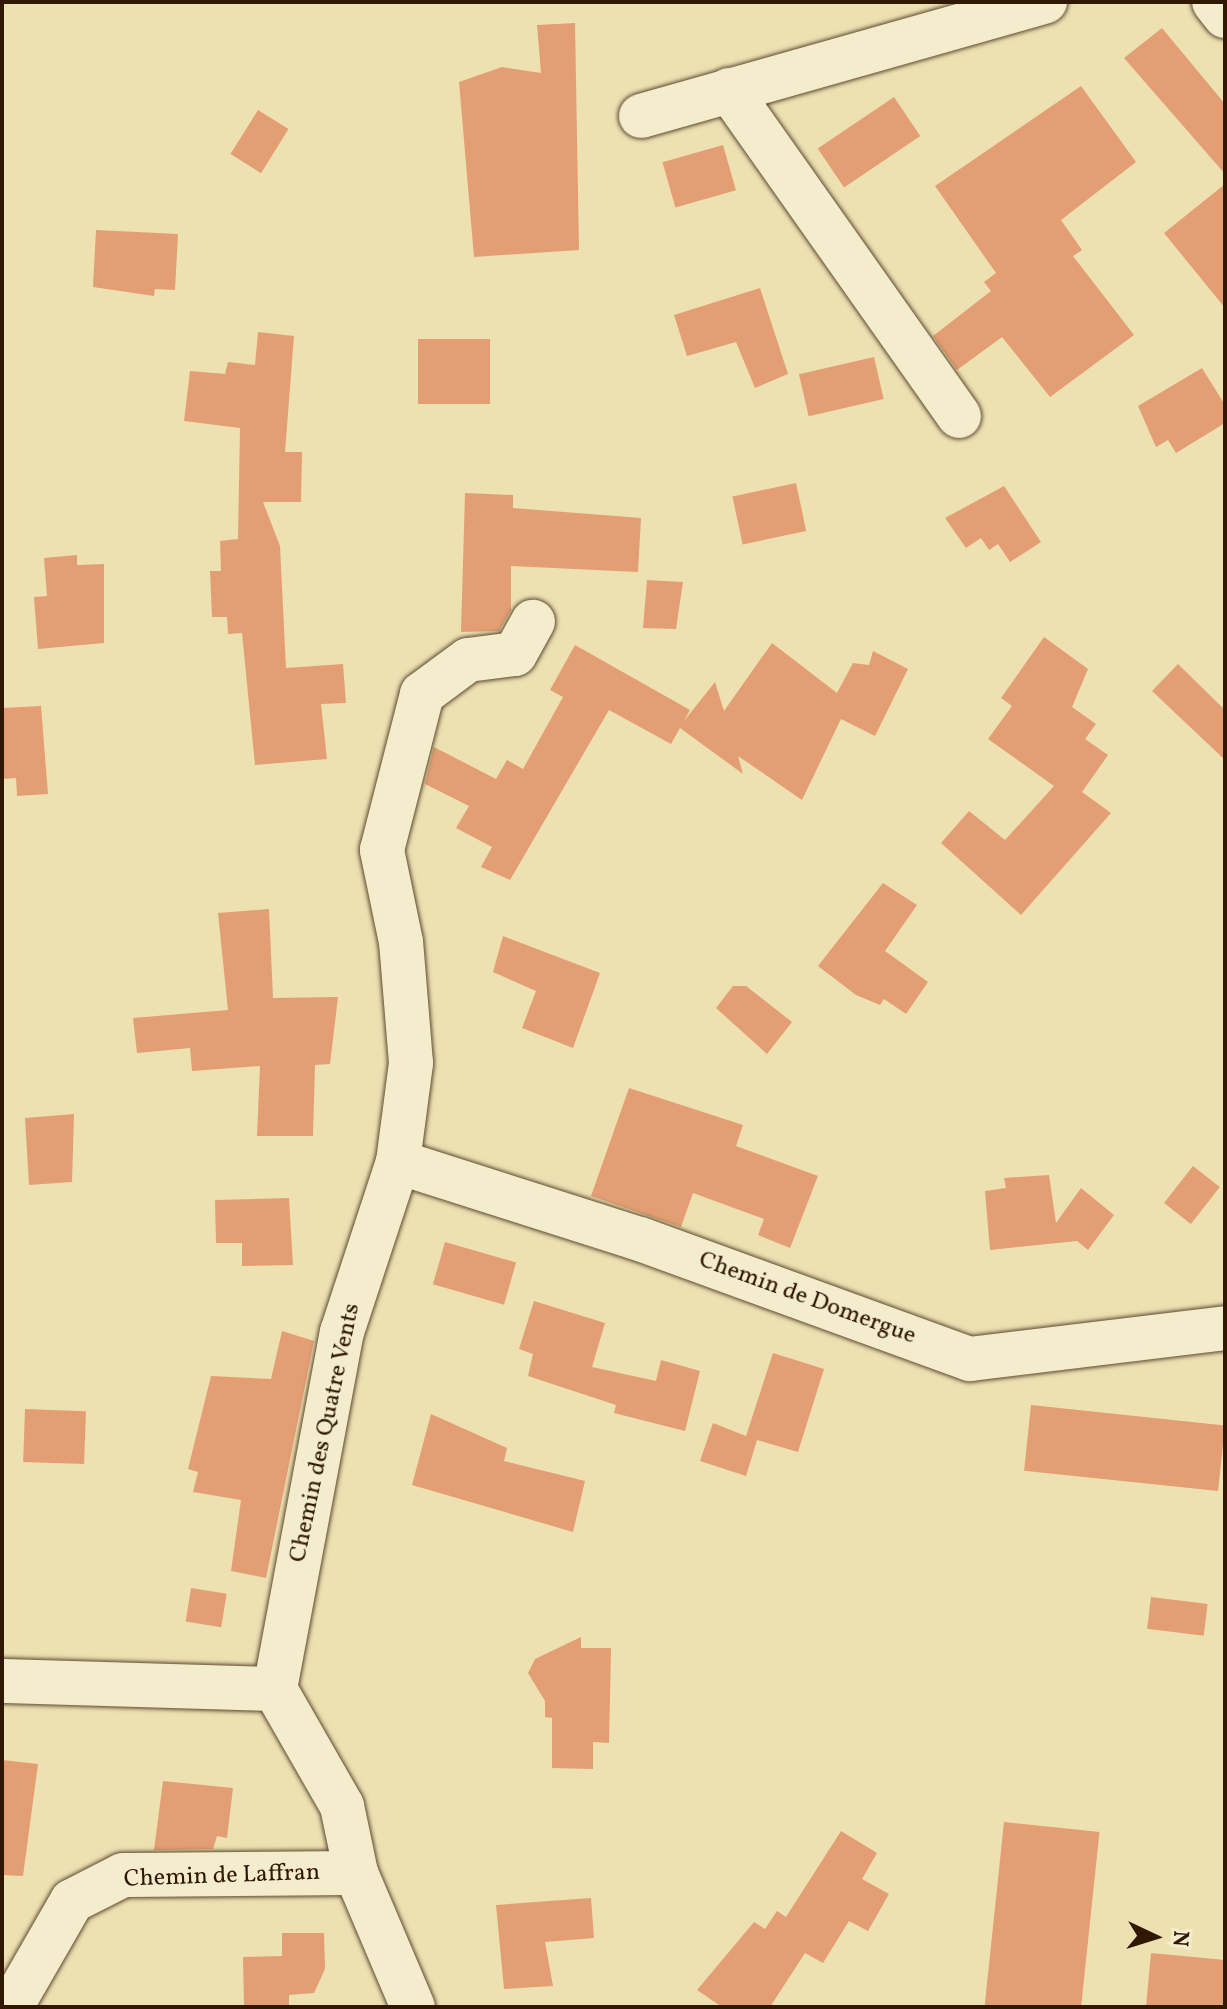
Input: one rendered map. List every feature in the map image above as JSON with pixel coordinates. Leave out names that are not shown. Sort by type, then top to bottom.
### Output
[{"type":"street","points":[[641,116],[1045,2]]},
{"type":"street","points":[[1214,2],[1225,16]]},
{"type":"street","points":[[729,90],[959,416]]},
{"type":"street","name":"Chemin des Quatre Vents","points":[[275,1689],[342,1332],[398,1162],[411,1063],[401,942],[382,850],[422,694],[468,660],[515,654],[533,622]]},
{"type":"street","name":"Chemin de Domergue","points":[[398,1162],[640,1239],[970,1359],[1225,1328]]},
{"type":"street","points":[[2,1681],[275,1689],[342,1806],[356,1873],[413,2007]]},
{"type":"street","name":"Chemin de Laffran","points":[[11,2007],[72,1901],[123,1875],[356,1873]]},
{"type":"building","points":[[575,23],[579,250],[474,257],[459,82],[502,67],[541,73],[537,25]]},
{"type":"building","points":[[1162,28],[1225,104],[1225,174],[1124,58]]},
{"type":"building","points":[[1081,86],[1136,162],[1061,220],[1082,250],[1073,256],[1134,335],[1050,397],[1002,337],[957,370],[933,336],[991,291],[984,282],[996,273],[935,186]]},
{"type":"building","points":[[894,97],[920,136],[844,187],[818,148]]},
{"type":"building","points":[[258,110],[289,129],[261,173],[230,154]]},
{"type":"building","points":[[723,145],[736,190],[675,208],[662,162]]},
{"type":"building","points":[[1225,184],[1225,308],[1164,233]]},
{"type":"building","points":[[96,230],[178,234],[175,290],[155,289],[154,296],[93,287]]},
{"type":"building","points":[[760,288],[788,374],[755,388],[736,342],[687,356],[674,315]]},
{"type":"building","points":[[258,332],[294,336],[285,452],[302,452],[301,502],[263,502],[280,546],[286,668],[343,664],[346,703],[321,704],[327,759],[255,765],[242,633],[228,634],[227,617],[212,617],[210,571],[221,571],[220,541],[238,539],[240,428],[184,421],[190,371],[225,374],[228,362],[255,365]]},
{"type":"building","points":[[418,339],[490,339],[490,404],[418,404]]},
{"type":"building","points":[[874,357],[884,399],[809,416],[799,374]]},
{"type":"building","points":[[1202,368],[1225,405],[1225,423],[1176,453],[1168,440],[1156,447],[1138,406]]},
{"type":"building","points":[[796,483],[806,531],[743,544],[732,497]]},
{"type":"building","points":[[1004,486],[1041,542],[1010,562],[998,544],[989,550],[981,538],[966,548],[945,518]]},
{"type":"building","points":[[465,493],[513,495],[513,508],[641,518],[638,572],[511,566],[511,610],[499,631],[461,632]]},
{"type":"building","points":[[77,555],[77,565],[104,564],[104,643],[38,649],[34,597],[47,596],[44,558]]},
{"type":"building","points":[[647,580],[683,582],[676,629],[643,628]]},
{"type":"building","points":[[1044,637],[1088,669],[1072,707],[1096,724],[1085,739],[1108,755],[1082,792],[1111,813],[1021,915],[941,843],[969,811],[1005,840],[1054,786],[988,739],[1012,706],[1001,698]]},
{"type":"building","points":[[772,643],[837,693],[853,663],[869,665],[873,651],[908,669],[875,736],[841,719],[802,800],[738,756],[743,774],[680,728],[671,744],[609,710],[510,880],[481,867],[492,847],[456,828],[469,806],[425,784],[434,747],[496,779],[507,760],[523,769],[563,697],[550,690],[575,645],[690,710],[684,721],[715,682],[724,711]]},
{"type":"building","points":[[1178,664],[1225,710],[1225,760],[1152,691]]},
{"type":"building","points":[[41,706],[48,794],[17,796],[16,778],[2,779],[2,708]]},
{"type":"building","points":[[883,883],[917,905],[885,951],[928,982],[906,1014],[884,999],[880,1005],[856,995],[818,966]]},
{"type":"building","points":[[269,909],[273,998],[338,997],[330,1064],[315,1065],[313,1136],[257,1136],[260,1066],[192,1071],[190,1048],[137,1053],[133,1018],[228,1010],[218,913]]},
{"type":"building","points":[[503,936],[600,973],[573,1048],[522,1028],[536,991],[493,972]]},
{"type":"building","points":[[733,986],[746,986],[792,1022],[767,1054],[716,1008]]},
{"type":"building","points":[[629,1088],[743,1125],[736,1146],[818,1176],[790,1248],[758,1235],[764,1219],[693,1193],[681,1227],[591,1196]]},
{"type":"building","points":[[74,1114],[72,1182],[29,1185],[25,1118]]},
{"type":"building","points":[[1193,1166],[1220,1187],[1191,1224],[1164,1203]]},
{"type":"building","points":[[1049,1175],[1056,1223],[1081,1188],[1114,1215],[1088,1250],[1077,1241],[990,1250],[985,1191],[1006,1188],[1004,1178]]},
{"type":"building","points":[[289,1198],[293,1265],[242,1266],[242,1243],[216,1243],[215,1200]]},
{"type":"building","points":[[445,1242],[516,1262],[504,1305],[433,1284]]},
{"type":"building","points":[[534,1301],[605,1323],[592,1367],[656,1381],[661,1360],[700,1371],[685,1431],[614,1413],[616,1405],[528,1376],[533,1354],[519,1349]]},
{"type":"building","points":[[282,1331],[314,1341],[266,1578],[231,1571],[241,1500],[193,1492],[198,1472],[188,1469],[211,1376],[271,1379]]},
{"type":"building","points":[[773,1353],[824,1369],[798,1452],[757,1440],[746,1476],[700,1461],[713,1423],[746,1436]]},
{"type":"building","points":[[1031,1405],[1225,1425],[1218,1491],[1024,1471]]},
{"type":"building","points":[[25,1409],[86,1411],[84,1464],[23,1462]]},
{"type":"building","points":[[431,1414],[507,1448],[504,1461],[585,1481],[573,1532],[412,1485]]},
{"type":"building","points":[[191,1588],[227,1594],[221,1627],[186,1622]]},
{"type":"building","points":[[1151,1597],[1208,1604],[1204,1636],[1147,1629]]},
{"type":"building","points":[[581,1637],[581,1648],[611,1648],[609,1743],[593,1742],[593,1769],[552,1768],[552,1718],[545,1717],[545,1701],[528,1673],[535,1659]]},
{"type":"building","points":[[2,1760],[38,1764],[23,1876],[2,1875]]},
{"type":"building","points":[[163,1781],[233,1788],[227,1838],[217,1836],[213,1849],[154,1850]]},
{"type":"building","points":[[1004,1822],[1099,1832],[1081,2007],[985,2007]]},
{"type":"building","points":[[841,1831],[877,1853],[862,1879],[889,1894],[868,1931],[849,1921],[823,1963],[805,1953],[770,2007],[722,2007],[697,1990],[754,1922],[765,1929],[777,1911],[786,1917]]},
{"type":"building","points":[[591,1898],[594,1938],[545,1942],[553,1986],[504,1989],[496,1905]]},
{"type":"building","points":[[282,1933],[324,1933],[325,1969],[314,1993],[289,1995],[289,2007],[244,2007],[243,1957],[282,1956]]},
{"type":"building","points":[[1151,1953],[1225,1960],[1225,2007],[1146,2007]]}]
